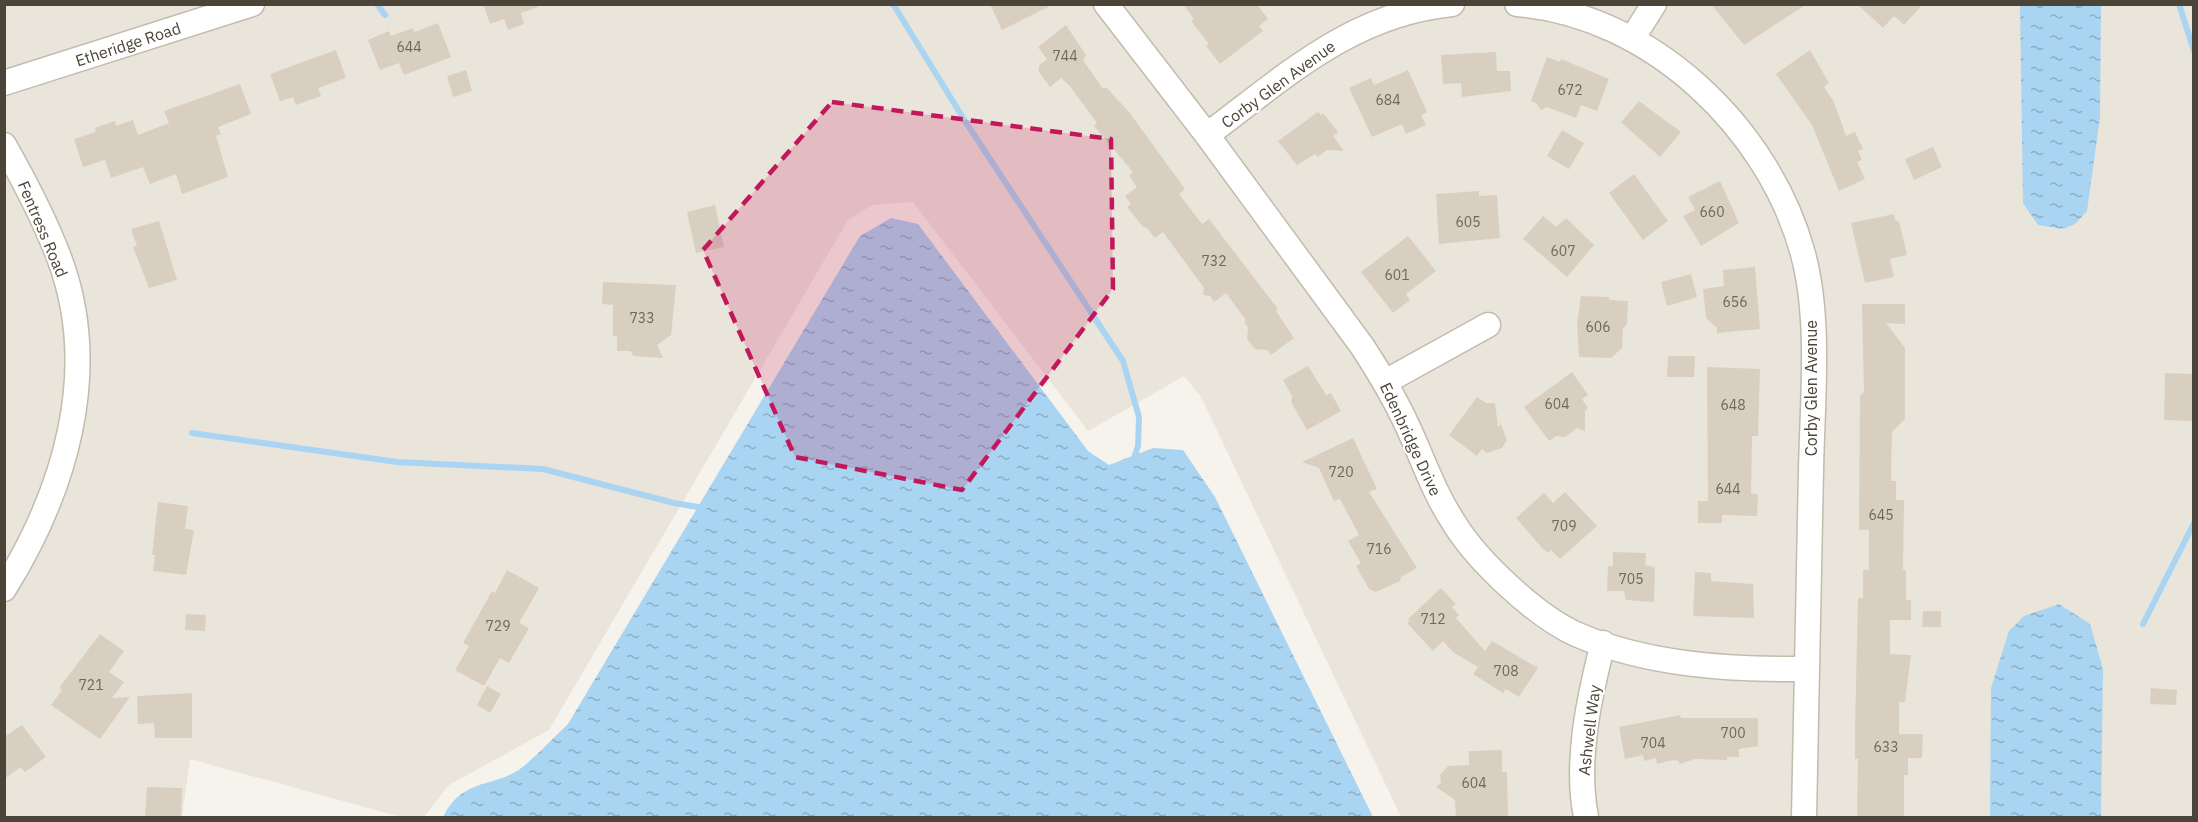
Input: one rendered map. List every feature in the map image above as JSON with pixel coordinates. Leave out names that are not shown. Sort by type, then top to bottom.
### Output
[{"type":"street","name":"Etheridge Road","points":[[4,83],[252,4]]},
{"type":"street","name":"Edenbridge Drive","points":[[1106,4],[1340,314],[1385,382],[1408,427],[1428,478],[1455,525],[1490,568],[1531,605],[1577,635],[1670,661],[1738,670],[1807,669]]},
{"type":"street","name":"Corby Glen Avenue","points":[[1207,135],[1330,44],[1378,21],[1429,7],[1452,4]]},
{"type":"street","name":"Corby Glen Avenue","points":[[1517,4],[1583,18],[1632,39],[1676,69],[1711,99],[1742,133],[1768,172],[1789,213],[1803,256],[1814,348],[1804,818]]},
{"type":"street","points":[[1632,39],[1654,4]]},
{"type":"street","name":"Fentress Road","points":[[4,145],[60,260],[72,303],[77,348],[77,377],[74,420],[45,515],[4,589]]},
{"type":"street","points":[[1385,382],[1488,326]]},
{"type":"street","name":"Ashwell Way","points":[[1586,817],[1582,795],[1586,729],[1592,686],[1603,643]]},
{"type":"highlighted area","points":[[832,102],[1111,139],[1113,289],[962,490],[795,457],[703,250]]},
{"type":"shaded area","points":[[5,5],[2193,5],[2193,817],[1401,817],[1201,397],[1184,376],[1088,431],[913,202],[872,205],[848,220],[549,730],[449,785],[424,817],[401,817],[190,759],[182,817],[5,818]]},
{"type":"water","points":[[2020,5],[2101,5],[2100,117],[2087,211],[2075,224],[2063,229],[2038,225],[2023,203]]},
{"type":"water","points":[[891,218],[918,224],[1088,451],[1109,465],[1153,448],[1183,450],[1215,497],[1373,817],[443,817],[459,796],[468,790],[520,769],[568,724],[860,236]]},
{"type":"water","points":[[2059,604],[2090,624],[2103,669],[2101,817],[1990,817],[1991,688],[2009,631],[2024,616]]},
{"type":"building","points":[[483,4],[537,4],[538,7],[521,13],[524,24],[508,30],[504,19],[490,24]]},
{"type":"building","points":[[990,4],[1054,4],[1002,30]]},
{"type":"building","points":[[1183,4],[1257,4],[1268,19],[1259,26],[1263,31],[1220,64],[1206,46],[1209,44],[1191,21],[1194,19]]},
{"type":"building","points":[[1711,4],[1807,4],[1744,45]]},
{"type":"building","points":[[1857,4],[1923,4],[1904,25],[1894,16],[1883,28]]},
{"type":"building","points":[[438,23],[451,57],[404,75],[399,63],[380,70],[368,40],[389,31],[391,36],[413,28],[414,32]]},
{"type":"building","points":[[1066,25],[1086,55],[1083,60],[1103,89],[1106,87],[1129,112],[1185,189],[1179,194],[1202,224],[1209,219],[1278,309],[1276,311],[1294,338],[1271,355],[1267,350],[1255,349],[1247,339],[1248,327],[1244,322],[1246,320],[1226,293],[1214,302],[1210,296],[1203,295],[1204,288],[1163,232],[1155,238],[1146,227],[1144,228],[1127,207],[1131,204],[1125,196],[1137,187],[1129,176],[1133,172],[1094,126],[1097,123],[1069,85],[1061,78],[1050,87],[1039,72],[1039,66],[1047,59],[1038,47]]},
{"type":"building","points":[[336,50],[346,78],[318,88],[321,96],[296,105],[293,97],[280,101],[270,74]]},
{"type":"building","points":[[1810,50],[1829,83],[1824,87],[1834,102],[1846,136],[1855,132],[1863,149],[1858,151],[1862,160],[1857,162],[1865,179],[1839,191],[1812,125],[1776,74]]},
{"type":"building","points":[[1496,52],[1497,71],[1510,71],[1511,91],[1462,97],[1461,83],[1443,84],[1441,55]]},
{"type":"building","points":[[1547,57],[1560,62],[1561,59],[1609,79],[1597,111],[1581,105],[1576,118],[1547,107],[1541,110],[1536,103],[1531,101]]},
{"type":"building","points":[[466,70],[472,91],[453,97],[447,76]]},
{"type":"building","points":[[1408,70],[1427,112],[1421,115],[1426,125],[1406,134],[1402,124],[1372,137],[1349,88],[1371,78],[1374,85]]},
{"type":"building","points":[[240,84],[251,114],[218,127],[221,134],[216,136],[228,177],[182,194],[176,174],[150,184],[143,167],[111,178],[105,160],[83,167],[74,139],[96,132],[95,128],[115,121],[116,126],[133,120],[138,135],[169,123],[164,111]]},
{"type":"building","points":[[1639,101],[1681,132],[1660,157],[1621,122]]},
{"type":"building","points":[[1318,112],[1321,115],[1323,113],[1338,132],[1333,136],[1344,151],[1327,150],[1318,157],[1315,154],[1297,165],[1278,141]]},
{"type":"building","points":[[1562,130],[1584,143],[1569,169],[1547,156]]},
{"type":"building","points":[[1933,147],[1942,167],[1914,180],[1905,159]]},
{"type":"building","points":[[1634,174],[1668,221],[1643,240],[1609,193]]},
{"type":"building","points":[[1720,181],[1739,223],[1701,246],[1683,216],[1695,210],[1688,197]]},
{"type":"building","points":[[1479,191],[1479,196],[1497,195],[1500,238],[1439,244],[1436,194]]},
{"type":"building","points":[[715,205],[724,247],[696,253],[687,212]]},
{"type":"building","points":[[1894,214],[1895,220],[1899,221],[1907,255],[1890,259],[1894,277],[1865,283],[1851,223]]},
{"type":"building","points":[[1543,216],[1556,227],[1566,218],[1594,245],[1567,277],[1523,239]]},
{"type":"building","points":[[159,221],[177,280],[149,288],[133,247],[137,246],[131,229]]},
{"type":"building","points":[[1408,236],[1436,271],[1406,294],[1410,300],[1393,313],[1361,272]]},
{"type":"building","points":[[1755,267],[1760,329],[1717,333],[1717,328],[1706,318],[1703,289],[1724,286],[1723,270]]},
{"type":"building","points":[[1691,274],[1697,297],[1667,306],[1661,282]]},
{"type":"building","points":[[603,282],[676,285],[671,335],[657,345],[663,358],[634,356],[630,351],[617,351],[617,336],[613,336],[613,305],[602,304]]},
{"type":"building","points":[[1581,296],[1609,297],[1609,300],[1628,301],[1627,324],[1623,328],[1622,348],[1611,358],[1579,357],[1577,324]]},
{"type":"building","points":[[1862,304],[1905,304],[1905,324],[1886,323],[1905,348],[1905,419],[1892,432],[1891,481],[1896,481],[1896,500],[1904,500],[1903,570],[1906,570],[1906,600],[1911,600],[1911,620],[1890,620],[1890,654],[1911,655],[1905,702],[1899,702],[1899,734],[1923,734],[1922,758],[1908,758],[1908,775],[1904,775],[1904,818],[1857,818],[1858,759],[1855,759],[1855,729],[1858,598],[1863,598],[1863,570],[1869,570],[1869,530],[1859,530],[1860,396],[1864,392]]},
{"type":"building","points":[[1668,356],[1695,356],[1694,377],[1667,377]]},
{"type":"building","points":[[1308,366],[1326,395],[1331,393],[1341,411],[1307,430],[1291,402],[1292,396],[1283,380]]},
{"type":"building","points":[[1707,367],[1760,369],[1758,436],[1752,436],[1751,494],[1758,494],[1757,516],[1722,515],[1722,523],[1698,523],[1698,501],[1708,501]]},
{"type":"building","points":[[1572,372],[1588,395],[1582,399],[1588,408],[1585,411],[1585,431],[1577,428],[1565,437],[1556,436],[1549,441],[1524,407]]},
{"type":"building","points":[[2165,373],[2193,374],[2193,421],[2164,420]]},
{"type":"building","points":[[1477,397],[1486,403],[1495,403],[1498,427],[1501,424],[1507,440],[1502,448],[1487,453],[1482,449],[1477,456],[1449,435]]},
{"type":"building","points":[[1353,438],[1377,489],[1369,492],[1417,568],[1401,577],[1400,581],[1376,592],[1369,589],[1356,566],[1361,563],[1348,541],[1359,535],[1340,499],[1334,501],[1319,468],[1302,462]]},
{"type":"building","points":[[1565,492],[1597,526],[1560,559],[1551,550],[1548,553],[1543,549],[1516,518],[1544,493],[1553,503]]},
{"type":"building","points":[[158,502],[188,506],[185,529],[194,530],[186,575],[153,571],[155,555],[152,555]]},
{"type":"building","points":[[1613,552],[1646,553],[1645,565],[1655,567],[1654,602],[1626,600],[1624,591],[1607,591],[1608,566],[1613,566]]},
{"type":"building","points":[[507,570],[539,588],[519,623],[529,628],[509,663],[500,658],[484,686],[455,670],[469,646],[463,643],[492,591],[495,593]]},
{"type":"building","points":[[1695,572],[1711,573],[1711,581],[1753,584],[1754,618],[1693,616]]},
{"type":"building","points":[[1441,588],[1456,604],[1452,607],[1459,615],[1456,618],[1485,651],[1492,641],[1538,668],[1519,697],[1506,689],[1503,693],[1473,674],[1478,667],[1454,653],[1443,641],[1433,651],[1407,623],[1410,620],[1408,619]]},
{"type":"building","points":[[1923,611],[1941,611],[1941,627],[1922,627]]},
{"type":"building","points":[[186,614],[206,615],[205,631],[185,630]]},
{"type":"building","points":[[100,634],[124,651],[109,672],[124,682],[112,698],[130,697],[100,739],[51,705],[62,690],[59,688]]},
{"type":"building","points":[[487,686],[501,694],[490,713],[477,705]]},
{"type":"building","points":[[2151,688],[2177,690],[2176,705],[2150,704]]},
{"type":"building","points":[[192,693],[192,738],[155,738],[154,723],[138,724],[137,696]]},
{"type":"building","points":[[1680,715],[1681,718],[1758,718],[1758,746],[1739,749],[1739,757],[1727,757],[1727,760],[1695,759],[1679,764],[1679,761],[1673,760],[1657,764],[1656,758],[1644,761],[1643,755],[1625,759],[1619,727]]},
{"type":"building","points":[[22,725],[46,757],[25,772],[21,767],[4,779],[4,737]]},
{"type":"building","points":[[1502,750],[1502,772],[1507,772],[1508,816],[1456,818],[1455,800],[1436,787],[1441,783],[1440,775],[1448,766],[1469,765],[1469,751]]},
{"type":"building","points":[[147,787],[182,788],[181,818],[145,818]]},
{"type":"waterway","points":[[377,4],[385,15]]},
{"type":"waterway","points":[[893,4],[965,121],[1123,361],[1139,417],[1138,446],[1133,461]]},
{"type":"waterway","points":[[2179,4],[2194,51]]},
{"type":"waterway","points":[[192,433],[397,462],[543,469],[674,503],[704,508]]},
{"type":"waterway","points":[[2143,624],[2194,523]]}]
